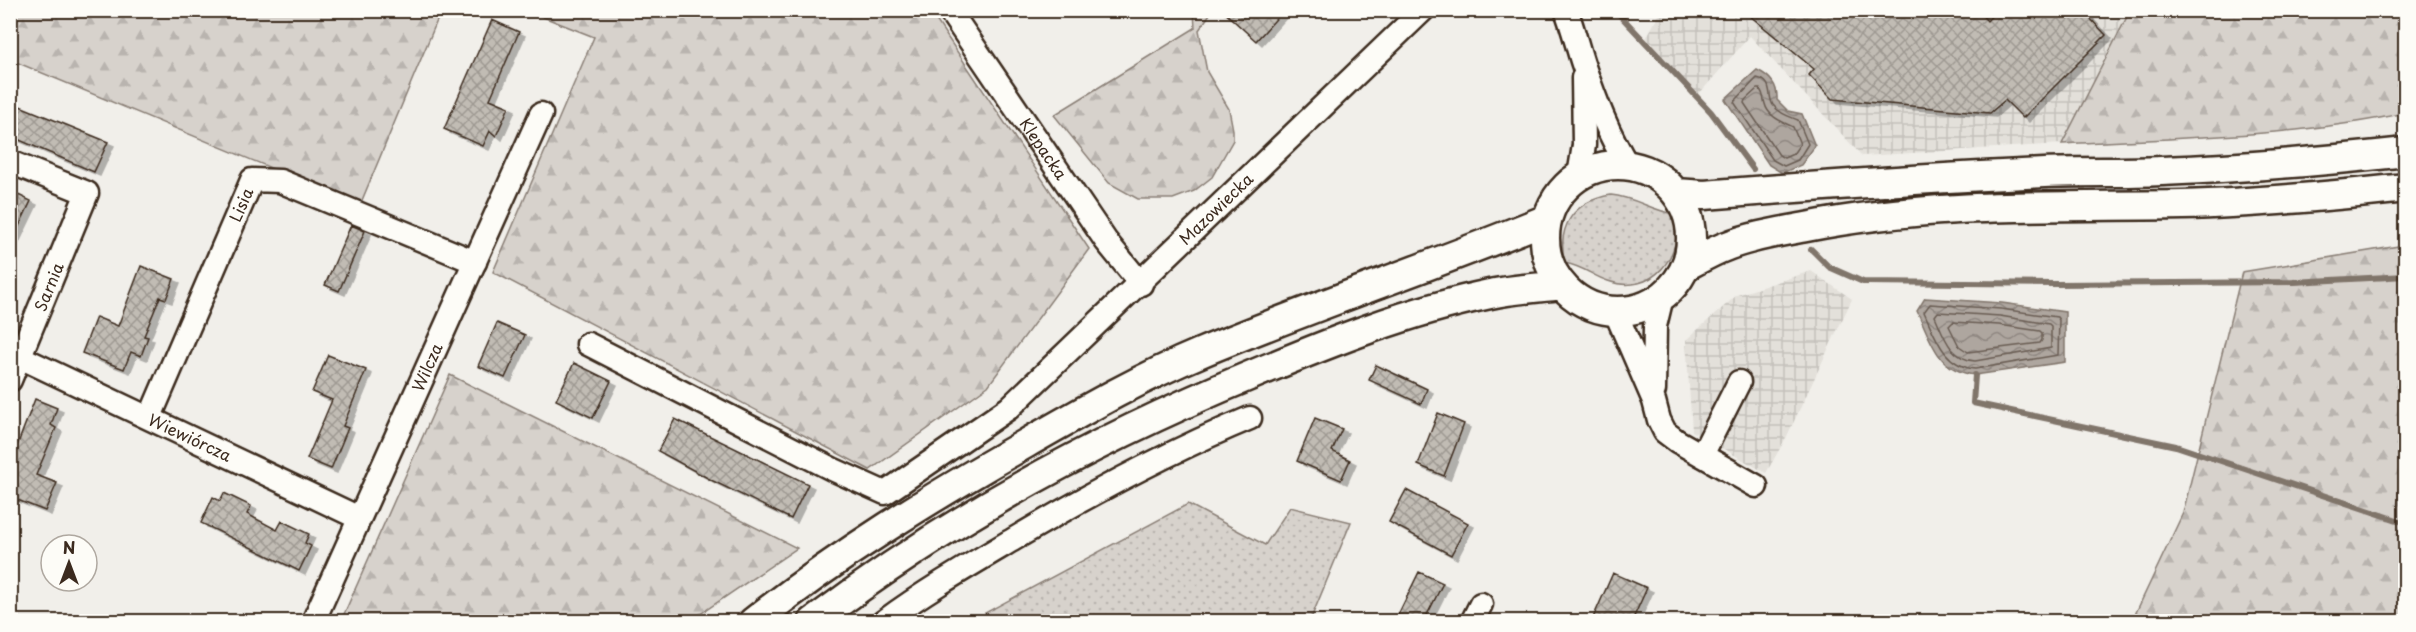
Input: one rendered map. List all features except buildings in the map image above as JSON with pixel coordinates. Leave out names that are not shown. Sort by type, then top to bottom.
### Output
[{"type":"main road","points":[[1676,193],[1704,195],[1891,181],[2046,173],[2172,171],[2320,162],[2406,152]]},
{"type":"main road","points":[[1628,166],[1654,175],[1676,193],[1689,220],[1690,251],[1686,266],[1676,283],[1662,297],[1640,308],[1616,311],[1586,304],[1562,285],[1552,270],[1546,254],[1545,236],[1547,219],[1554,202],[1579,176],[1602,167],[1628,166]]},
{"type":"main road","points":[[1686,266],[1727,246],[1848,218],[1915,212],[2046,206],[2187,204],[2320,198],[2406,188]]},
{"type":"main road","points":[[753,621],[828,565],[941,492],[1096,404],[1198,354],[1348,295],[1447,260],[1547,219]]},
{"type":"main road","points":[[813,621],[857,589],[1019,487],[1098,445],[1206,394],[1364,329],[1426,310],[1500,292],[1562,285]]},
{"type":"street","name":"Klepacka","points":[[950,10],[1106,241],[1141,284]]},
{"type":"street","name":"Mazowiecka","points":[[588,344],[832,469],[885,493],[1010,408],[1423,10]]},
{"type":"street","points":[[1566,10],[1582,62],[1613,142],[1628,166]]},
{"type":"street","points":[[1579,176],[1584,145],[1582,62]]},
{"type":"street","name":"Wilcza","points":[[313,621],[541,114]]},
{"type":"street","name":"Sarnia","points":[[10,162],[87,193],[10,380]]},
{"type":"street","name":"Lisia","points":[[150,417],[252,180],[280,181],[475,261]]},
{"type":"street","points":[[1654,401],[1655,326],[1662,297]]},
{"type":"street","points":[[1616,311],[1665,432],[1756,486]]},
{"type":"street","name":"Wiewiórcza","points":[[20,357],[358,518]]},
{"type":"street","points":[[1702,455],[1739,382]]},
{"type":"street","points":[[883,621],[975,561],[1083,499],[1132,473],[1250,418]]},
{"type":"shaded area","points":[[1661,11],[2130,11],[2062,144],[1862,156],[1750,36],[1698,95],[1644,42]]},
{"type":"shaded area","points":[[1811,271],[1852,299],[1787,436],[1766,473],[1692,431],[1686,340],[1737,295]]},
{"type":"green space","points":[[10,11],[441,11],[360,205],[11,60]]},
{"type":"green space","points":[[528,11],[930,11],[1089,249],[988,386],[870,470],[493,272],[594,37]]},
{"type":"green space","points":[[1194,11],[1212,11],[1199,30],[1207,72],[1229,109],[1233,140],[1212,177],[1194,191],[1173,199],[1138,199],[1109,183],[1054,115],[1195,28]]},
{"type":"green space","points":[[2130,11],[2405,11],[2405,113],[2278,132],[2062,144]]},
{"type":"green space","points":[[1611,195],[1628,198],[1675,214],[1677,229],[1675,244],[1662,269],[1651,278],[1638,283],[1624,284],[1608,281],[1565,263],[1563,238],[1571,217],[1587,203]]},
{"type":"green space","points":[[2405,245],[2405,621],[2132,621],[2183,513],[2242,272]]},
{"type":"green space","points":[[450,375],[797,548],[690,621],[341,621]]},
{"type":"green space","points":[[1188,504],[1265,545],[1290,507],[1351,522],[1310,621],[998,622],[985,613]]},
{"type":"water","points":[[1757,70],[1772,82],[1777,100],[1788,111],[1802,114],[1815,146],[1801,165],[1782,173],[1769,165],[1725,99]]},
{"type":"water","points":[[1925,298],[2002,303],[2065,312],[2065,362],[1975,375],[1952,368],[1937,353],[1917,311]]},
{"type":"waterway","points":[[1615,10],[1711,112],[1753,169]]},
{"type":"waterway","points":[[1811,249],[1829,267],[1863,282],[2056,284],[2294,282],[2406,276]]},
{"type":"waterway","points":[[1975,375],[1973,403],[2176,446],[2406,523]]}]
